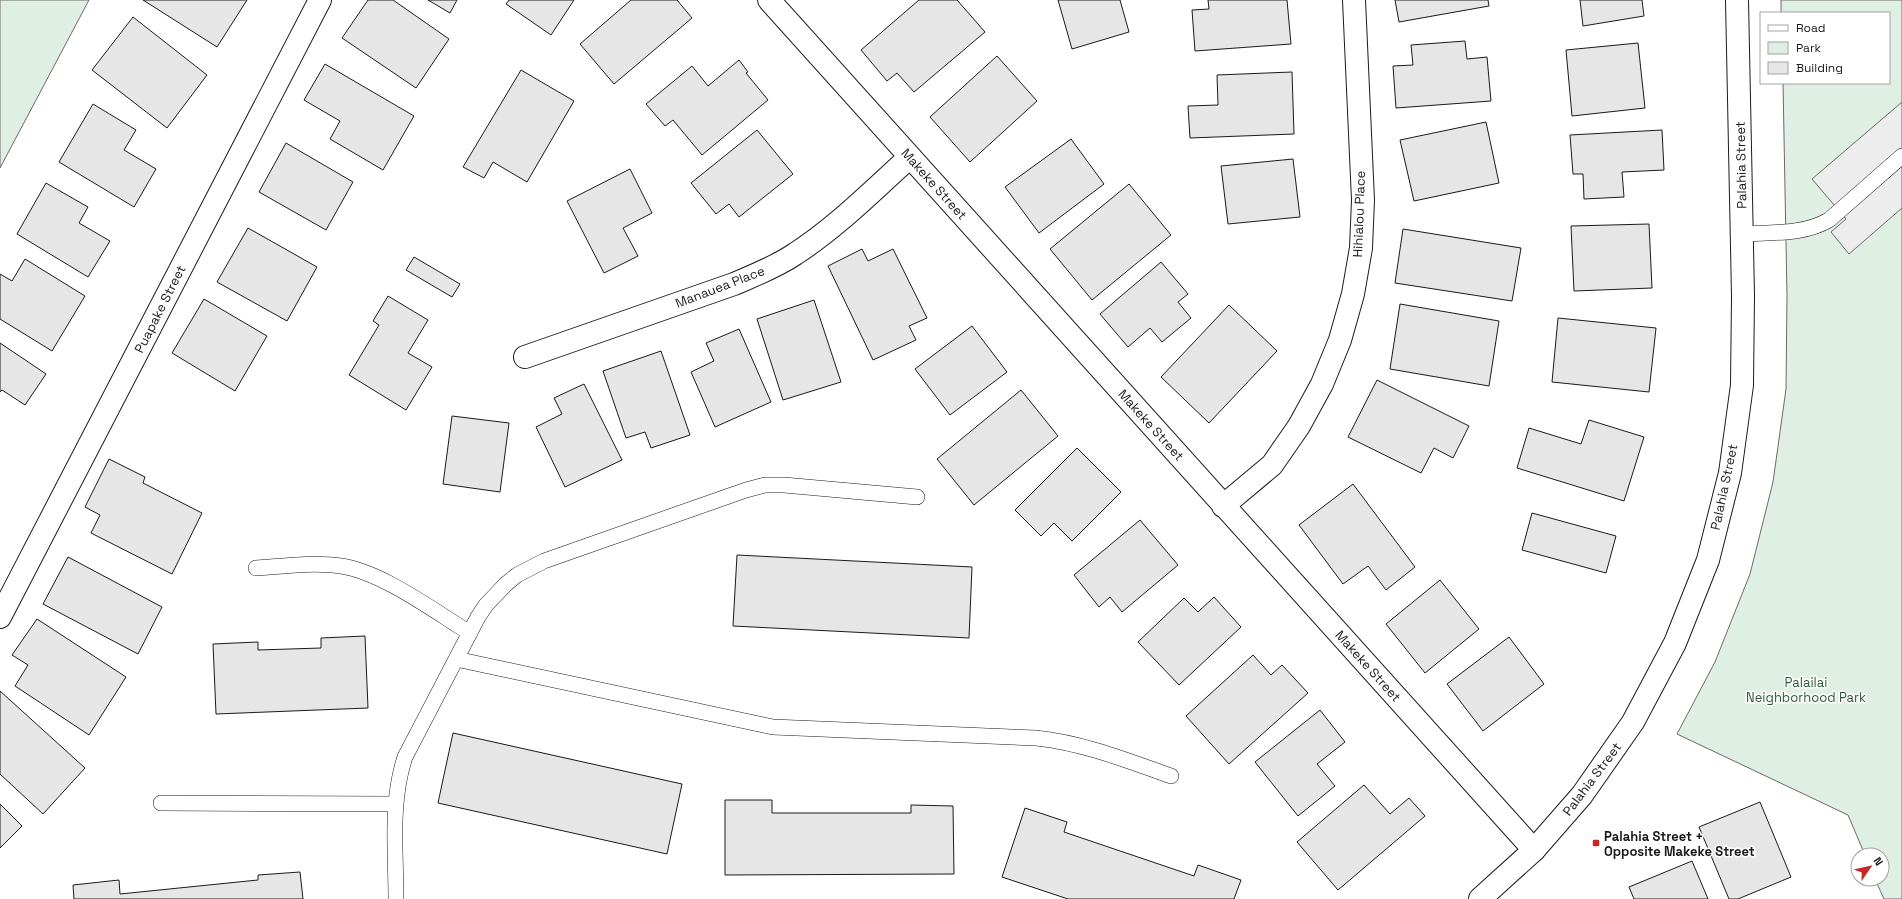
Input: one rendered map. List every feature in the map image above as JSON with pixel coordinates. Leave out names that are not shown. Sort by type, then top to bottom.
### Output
[{"type":"street","name":"Puapake Street","points":[[0,617],[320,0]]},
{"type":"street","name":"Makeke Street","points":[[769,0],[1534,850]]},
{"type":"street","name":"Hihialou Place","points":[[1223,506],[1272,464],[1299,426],[1322,384],[1340,340],[1353,294],[1360,248],[1363,200],[1354,0]]},
{"type":"street","name":"Palahia Street","points":[[1480,899],[1534,850],[1582,795],[1634,722],[1675,643],[1708,560],[1730,473],[1742,385],[1743,296],[1737,0]]},
{"type":"street","name":"Manauea Place","points":[[525,357],[734,284],[765,271],[794,255],[822,235],[910,157]]},
{"type":"lane","points":[[1742,234],[1798,231],[1818,227],[1829,220],[1902,156]]},
{"type":"lane","points":[[396,899],[396,804],[400,772],[405,757],[478,617],[496,594],[517,575],[530,568],[765,485],[784,485],[917,497]]},
{"type":"lane","points":[[256,568],[327,564],[356,569],[383,580],[470,633]]},
{"type":"lane","points":[[456,659],[773,727],[1058,740],[1100,751],[1171,776]]},
{"type":"lane","points":[[161,803],[396,804]]},
{"type":"green space","points":[[0,0],[89,0],[0,168]]},
{"type":"green space","name":"Palailai Neighborhood Park","points":[[1781,0],[1902,0],[1902,899],[1884,899],[1879,887],[1890,887],[1890,847],[1862,847],[1848,815],[1677,734],[1715,662],[1750,574],[1773,482],[1786,389],[1787,296],[1783,84],[1890,84],[1890,12],[1781,12]]},
{"type":"shaded area","points":[[1902,102],[1902,208],[1849,254],[1831,232],[1846,219],[1812,179]]},
{"type":"building","points":[[143,0],[247,0],[217,47]]},
{"type":"building","points":[[368,0],[393,0],[449,39],[416,88],[342,38]]},
{"type":"building","points":[[428,0],[457,0],[450,13]]},
{"type":"building","points":[[509,0],[574,0],[551,35],[506,4]]},
{"type":"building","points":[[631,0],[677,0],[692,18],[614,84],[580,44]]},
{"type":"building","points":[[919,0],[957,0],[985,32],[914,92],[897,73],[887,81],[861,50]]},
{"type":"building","points":[[1058,0],[1120,0],[1129,32],[1072,49]]},
{"type":"building","points":[[1208,0],[1287,0],[1291,44],[1195,51],[1192,10],[1209,9]]},
{"type":"building","points":[[1395,0],[1488,0],[1489,6],[1399,22]]},
{"type":"building","points":[[1580,0],[1642,0],[1644,16],[1583,26]]},
{"type":"building","points":[[133,17],[207,75],[167,128],[92,70]]},
{"type":"building","points":[[1465,41],[1467,59],[1487,57],[1491,101],[1396,108],[1393,66],[1413,65],[1411,45]]},
{"type":"building","points":[[1638,43],[1645,108],[1572,116],[1566,50]]},
{"type":"building","points":[[997,56],[1037,101],[970,162],[930,117]]},
{"type":"building","points":[[739,60],[748,72],[746,73],[768,100],[702,155],[673,120],[665,126],[646,104],[692,66],[708,86]]},
{"type":"building","points":[[325,64],[414,116],[383,170],[330,139],[340,121],[304,100]]},
{"type":"building","points":[[521,70],[574,101],[527,182],[493,162],[484,178],[463,167]]},
{"type":"building","points":[[1292,72],[1294,134],[1190,138],[1188,106],[1218,105],[1217,75]]},
{"type":"building","points":[[93,104],[136,130],[124,150],[156,169],[134,207],[59,162]]},
{"type":"building","points":[[1486,122],[1499,183],[1414,201],[1400,140]]},
{"type":"building","points":[[757,130],[793,174],[739,217],[729,204],[716,214],[691,183]]},
{"type":"building","points":[[1662,130],[1664,170],[1622,172],[1624,197],[1584,199],[1583,174],[1573,174],[1570,135]]},
{"type":"building","points":[[1071,139],[1104,184],[1039,233],[1005,187]]},
{"type":"building","points":[[286,143],[353,182],[326,230],[259,192]]},
{"type":"building","points":[[1293,159],[1300,217],[1228,224],[1221,166]]},
{"type":"building","points":[[630,169],[652,213],[623,228],[638,256],[604,273],[567,201]]},
{"type":"building","points":[[46,183],[88,207],[79,223],[110,241],[88,277],[17,234]]},
{"type":"building","points":[[1129,184],[1171,235],[1092,300],[1050,249]]},
{"type":"building","points":[[1649,224],[1652,288],[1574,291],[1571,226]]},
{"type":"building","points":[[248,228],[317,267],[287,321],[217,282]]},
{"type":"building","points":[[1403,229],[1521,248],[1512,301],[1395,283]]},
{"type":"building","points":[[862,249],[868,261],[893,249],[927,318],[909,326],[916,340],[873,360],[828,266]]},
{"type":"building","points":[[414,257],[460,284],[452,297],[406,270]]},
{"type":"building","points":[[25,259],[85,296],[52,351],[0,319],[0,274],[12,281]]},
{"type":"building","points":[[1161,262],[1188,294],[1178,302],[1191,318],[1162,342],[1150,328],[1128,347],[1100,314]]},
{"type":"building","points":[[388,296],[428,320],[408,353],[432,367],[406,410],[349,375],[379,325],[373,321]]},
{"type":"building","points":[[204,299],[267,336],[235,391],[172,353]]},
{"type":"building","points":[[814,300],[841,382],[783,400],[757,319]]},
{"type":"building","points":[[1400,304],[1499,321],[1489,386],[1390,369]]},
{"type":"building","points":[[1229,305],[1277,351],[1209,423],[1161,377]]},
{"type":"building","points":[[1558,318],[1656,328],[1649,392],[1552,382]]},
{"type":"building","points":[[972,326],[1007,372],[950,415],[915,369]]},
{"type":"building","points":[[739,329],[771,402],[715,427],[691,372],[714,361],[706,343]]},
{"type":"building","points":[[0,343],[46,374],[25,405],[2,390],[0,392]]},
{"type":"building","points":[[661,351],[690,435],[651,448],[645,432],[626,438],[603,371]]},
{"type":"building","points":[[1377,380],[1469,426],[1453,458],[1434,448],[1421,473],[1348,437]]},
{"type":"building","points":[[584,384],[622,460],[565,487],[536,427],[562,414],[554,398]]},
{"type":"building","points":[[1021,390],[1058,436],[974,505],[937,459]]},
{"type":"building","points":[[452,416],[509,423],[500,492],[443,484]]},
{"type":"building","points":[[1589,420],[1644,437],[1624,501],[1517,468],[1529,428],[1581,444]]},
{"type":"building","points":[[1077,448],[1121,492],[1072,541],[1054,523],[1041,536],[1015,510]]},
{"type":"building","points":[[109,459],[145,477],[143,483],[202,513],[172,574],[91,533],[100,515],[85,507]]},
{"type":"building","points":[[1353,484],[1415,567],[1386,590],[1368,566],[1343,584],[1299,525]]},
{"type":"building","points":[[1532,513],[1616,536],[1606,573],[1522,550]]},
{"type":"building","points":[[1140,520],[1178,565],[1122,612],[1110,597],[1099,607],[1074,575]]},
{"type":"building","points":[[737,555],[972,567],[969,638],[733,626]]},
{"type":"building","points":[[68,557],[162,607],[138,654],[43,604]]},
{"type":"building","points":[[1440,580],[1479,629],[1425,673],[1386,624]]},
{"type":"building","points":[[1214,597],[1241,627],[1179,685],[1138,642],[1184,598],[1198,612]]},
{"type":"building","points":[[37,619],[126,677],[89,735],[15,686],[28,665],[12,655]]},
{"type":"building","points":[[365,636],[368,708],[216,714],[213,644],[258,642],[258,650],[321,648],[321,638]]},
{"type":"building","points":[[1509,637],[1544,684],[1483,731],[1447,684]]},
{"type":"building","points":[[1253,655],[1271,675],[1282,665],[1308,693],[1229,764],[1186,716]]},
{"type":"building","points":[[0,691],[85,768],[43,814],[0,774]]},
{"type":"building","points":[[1320,710],[1345,742],[1317,764],[1335,786],[1298,816],[1255,762]]},
{"type":"building","points":[[453,733],[682,784],[667,854],[438,803]]},
{"type":"building","points":[[1364,785],[1390,814],[1409,798],[1425,816],[1338,890],[1297,842]]},
{"type":"building","points":[[725,800],[772,800],[772,813],[911,813],[911,805],[953,806],[954,874],[725,875]]},
{"type":"building","points":[[1760,802],[1791,877],[1738,899],[1729,899],[1699,827]]},
{"type":"building","points":[[0,804],[22,826],[0,848]]},
{"type":"building","points":[[1025,808],[1067,822],[1064,832],[1194,876],[1198,865],[1241,880],[1234,899],[1068,899],[1002,877]]},
{"type":"building","points":[[1692,861],[1708,899],[1634,899],[1629,887]]},
{"type":"building","points":[[300,872],[303,899],[74,899],[73,885],[119,880],[120,894],[258,880],[258,875]]},
{"type":"place","name":"Palahia Street + Opposite Makeke Street","points":[[1596,843]]}]
